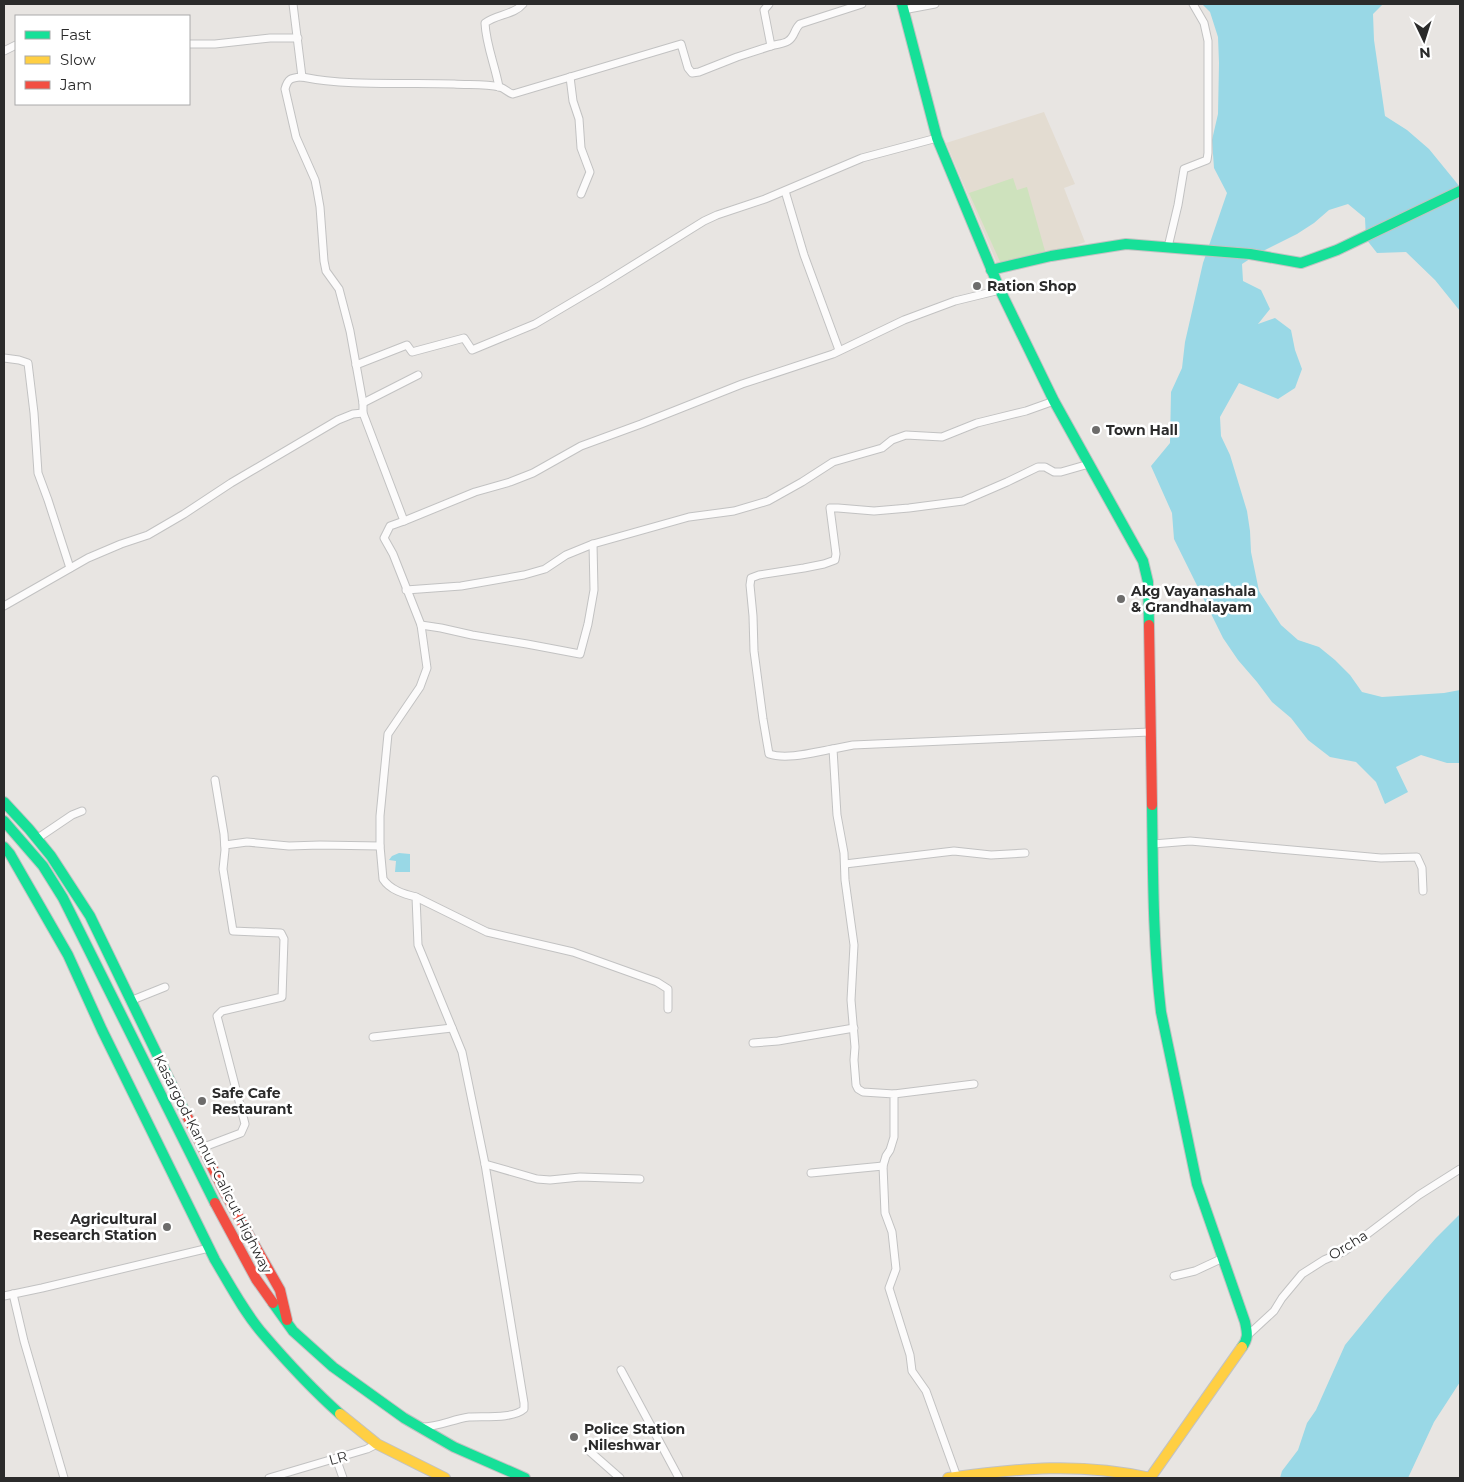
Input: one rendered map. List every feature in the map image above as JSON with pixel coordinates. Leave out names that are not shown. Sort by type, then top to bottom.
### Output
[{"type":"main road","points":[[902,7],[936,138],[991,270],[1054,401],[1146,569],[1148,582],[1154,911],[1161,1012],[1197,1184],[1248,1335],[1243,1348],[1231,1362],[1151,1478],[1130,1472],[1076,1467],[991,1472],[953,1478]]},
{"type":"main road","points":[[991,270],[1050,256],[1126,244],[1250,254],[1301,263],[1347,245],[1460,191]]},
{"type":"main road","points":[[4,802],[38,838],[70,882],[90,916],[225,1193],[280,1290],[288,1324]]},
{"type":"main road","name":"Kasargod-Kannur-Calicut Highway","points":[[4,821],[43,866],[63,898],[219,1211],[256,1279],[293,1331],[333,1367],[404,1418],[454,1447],[525,1478]]},
{"type":"main road","points":[[4,847],[10,854],[68,955],[106,1039],[209,1248],[236,1295],[262,1333],[339,1413],[377,1444],[445,1478]]},
{"type":"street","points":[[293,4],[302,77]]},
{"type":"street","points":[[499,87],[489,51],[485,23],[490,19],[519,9],[523,4]]},
{"type":"street","points":[[768,4],[764,10],[772,46]]},
{"type":"street","points":[[404,521],[363,413],[363,403],[350,332],[339,289],[326,270],[317,190],[296,137],[285,89],[287,82],[291,78],[302,77],[361,84],[438,84],[499,87],[509,93],[519,94],[681,44],[688,68],[692,73],[789,41],[794,35],[796,27],[800,24],[862,4]]},
{"type":"street","points":[[902,7],[935,4]]},
{"type":"street","points":[[1168,247],[1184,169],[1207,160],[1208,153],[1208,41],[1204,23],[1194,4]]},
{"type":"street","points":[[190,44],[215,44],[270,38],[298,38]]},
{"type":"street","points":[[570,77],[573,101],[579,119],[581,148],[590,172],[581,194]]},
{"type":"street","points":[[356,365],[407,345],[412,352],[464,338],[472,350],[535,324],[704,221],[717,215],[765,199],[862,158],[936,138]]},
{"type":"street","points":[[785,191],[804,255],[839,350]]},
{"type":"street","points":[[668,1009],[668,989],[657,982],[573,952],[487,932],[416,897],[400,893],[386,884],[383,879],[380,846],[380,816],[388,734],[420,687],[427,668],[421,625],[393,554],[384,538],[390,526],[475,492],[533,473],[581,446],[742,384],[839,350],[912,316],[955,301],[1000,290]]},
{"type":"street","points":[[4,358],[28,362],[38,473],[70,568]]},
{"type":"street","points":[[363,403],[418,375]]},
{"type":"street","points":[[406,590],[461,586],[524,575],[545,569],[566,555],[593,544],[689,518],[734,511],[768,502],[833,462],[882,448],[892,440],[906,436],[942,437],[977,423],[1026,411],[1054,401]]},
{"type":"street","points":[[4,606],[88,558],[148,535],[338,420],[353,414],[363,413]]},
{"type":"street","points":[[1089,464],[1061,472],[1038,467],[963,501],[874,511],[830,508],[836,554],[835,560],[824,564],[751,578],[754,651],[769,754],[776,756],[802,755],[853,745],[1150,732]]},
{"type":"street","points":[[421,625],[580,654],[594,590],[593,544]]},
{"type":"street","points":[[833,749],[837,814],[845,864],[844,880],[854,945],[851,1000],[856,1085],[863,1092],[894,1094],[974,1084]]},
{"type":"street","points":[[204,1147],[241,1133],[245,1124],[217,1016],[222,1011],[282,997],[284,940],[281,934],[233,931],[223,869],[225,845],[215,780]]},
{"type":"street","points":[[38,838],[72,815],[82,811]]},
{"type":"street","points":[[1153,844],[1190,841],[1381,858],[1417,857],[1422,868],[1423,891]]},
{"type":"street","points":[[225,845],[247,842],[289,846],[380,846]]},
{"type":"street","points":[[845,864],[954,851],[990,855],[1025,853]]},
{"type":"street","points":[[416,897],[418,945],[462,1052],[485,1164],[524,1403],[524,1409],[520,1413],[469,1418],[434,1427],[420,1427]]},
{"type":"street","points":[[130,1001],[165,987]]},
{"type":"street","points":[[373,1037],[452,1028]]},
{"type":"street","points":[[753,1042],[778,1042],[854,1028]]},
{"type":"street","points":[[894,1094],[894,1137],[883,1166],[884,1212],[892,1232],[896,1269],[890,1288],[910,1355],[912,1371],[926,1391],[953,1478]]},
{"type":"street","points":[[485,1164],[537,1179],[550,1180],[580,1177],[640,1180]]},
{"type":"street","points":[[811,1173],[883,1166]]},
{"type":"street","name":"Orcha","points":[[1248,1335],[1274,1311],[1302,1274],[1324,1260],[1345,1250],[1419,1195],[1460,1169]]},
{"type":"street","points":[[4,1296],[209,1248]]},
{"type":"street","points":[[1174,1276],[1195,1271],[1223,1258]]},
{"type":"street","points":[[13,1294],[24,1341],[64,1478]]},
{"type":"street","points":[[621,1370],[679,1478]]},
{"type":"street","name":"LR","points":[[268,1478],[367,1449],[377,1444]]},
{"type":"street","points":[[587,1449],[620,1478]]},
{"type":"street","points":[[336,1458],[343,1478]]},
{"type":"shaded area","points":[[1044,112],[1075,184],[1064,188],[1085,242],[1001,273],[946,143]]},
{"type":"green space","points":[[1013,178],[1017,190],[1027,187],[1045,251],[1002,266],[969,193]]},
{"type":"water","points":[[1202,4],[1383,4],[1373,14],[1374,40],[1385,116],[1407,130],[1429,149],[1460,187],[1460,311],[1435,280],[1406,252],[1377,253],[1366,239],[1365,218],[1348,204],[1329,210],[1297,234],[1259,253],[1242,264],[1243,281],[1261,290],[1270,309],[1258,324],[1275,318],[1291,330],[1295,350],[1302,369],[1295,388],[1278,399],[1239,383],[1220,417],[1221,436],[1230,455],[1247,511],[1251,552],[1259,591],[1281,625],[1298,640],[1319,647],[1335,660],[1350,675],[1362,692],[1382,697],[1444,693],[1460,690],[1460,763],[1447,763],[1421,755],[1396,767],[1408,792],[1385,804],[1376,782],[1356,762],[1330,757],[1308,740],[1291,718],[1272,702],[1238,660],[1223,638],[1174,539],[1172,513],[1151,466],[1170,443],[1171,392],[1182,368],[1185,342],[1203,263],[1227,193],[1214,168],[1212,140],[1218,114],[1218,37],[1210,12]]},
{"type":"water","points":[[399,853],[410,854],[410,872],[395,872],[396,861],[389,860],[392,856]]},
{"type":"water","points":[[1460,1214],[1460,1382],[1434,1422],[1408,1478],[1280,1478],[1282,1471],[1298,1450],[1307,1423],[1316,1410],[1345,1345],[1385,1296],[1436,1238]]},
{"type":"traffic: fast","points":[[902,4],[937,138],[1000,290],[1054,401],[1143,561],[1148,582],[1149,625]]},
{"type":"traffic: fast","points":[[991,270],[1051,256],[1126,244],[1250,254],[1301,263],[1337,250],[1460,191]]},
{"type":"traffic: fast","points":[[4,802],[51,856],[90,916],[187,1116]]},
{"type":"traffic: fast","points":[[1152,805],[1155,935],[1161,1012],[1197,1184],[1245,1322],[1247,1338],[1242,1347]]},
{"type":"traffic: fast","points":[[4,821],[43,866],[63,898],[215,1203]]},
{"type":"traffic: fast","points":[[4,847],[10,854],[68,955],[102,1030],[215,1260],[232,1289],[263,1334],[300,1376],[340,1414]]},
{"type":"traffic: fast","points":[[273,1303],[293,1331],[333,1367],[404,1418],[454,1447],[525,1478]]},
{"type":"traffic: slow","points":[[1150,1478],[1242,1347]]},
{"type":"traffic: slow","points":[[340,1414],[377,1444],[445,1478]]},
{"type":"traffic: slow","points":[[948,1478],[1050,1468],[1099,1470],[1151,1478]]},
{"type":"traffic: jam","points":[[1149,625],[1152,805]]},
{"type":"traffic: jam","points":[[187,1116],[225,1193],[280,1290],[287,1320]]},
{"type":"traffic: jam","points":[[215,1203],[256,1279],[273,1303]]},
{"type":"place","name":"Ration Shop","points":[[977,286]]},
{"type":"place","name":"Town Hall","points":[[1096,430]]},
{"type":"place","name":"Akg Vayanashala & Grandhalayam","points":[[1121,599]]},
{"type":"place","name":"Safe Cafe Restaurant","points":[[202,1101]]},
{"type":"place","name":"Agricultural Research Station","points":[[167,1227]]},
{"type":"place","name":"Police Station ,Nileshwar","points":[[574,1437]]}]
